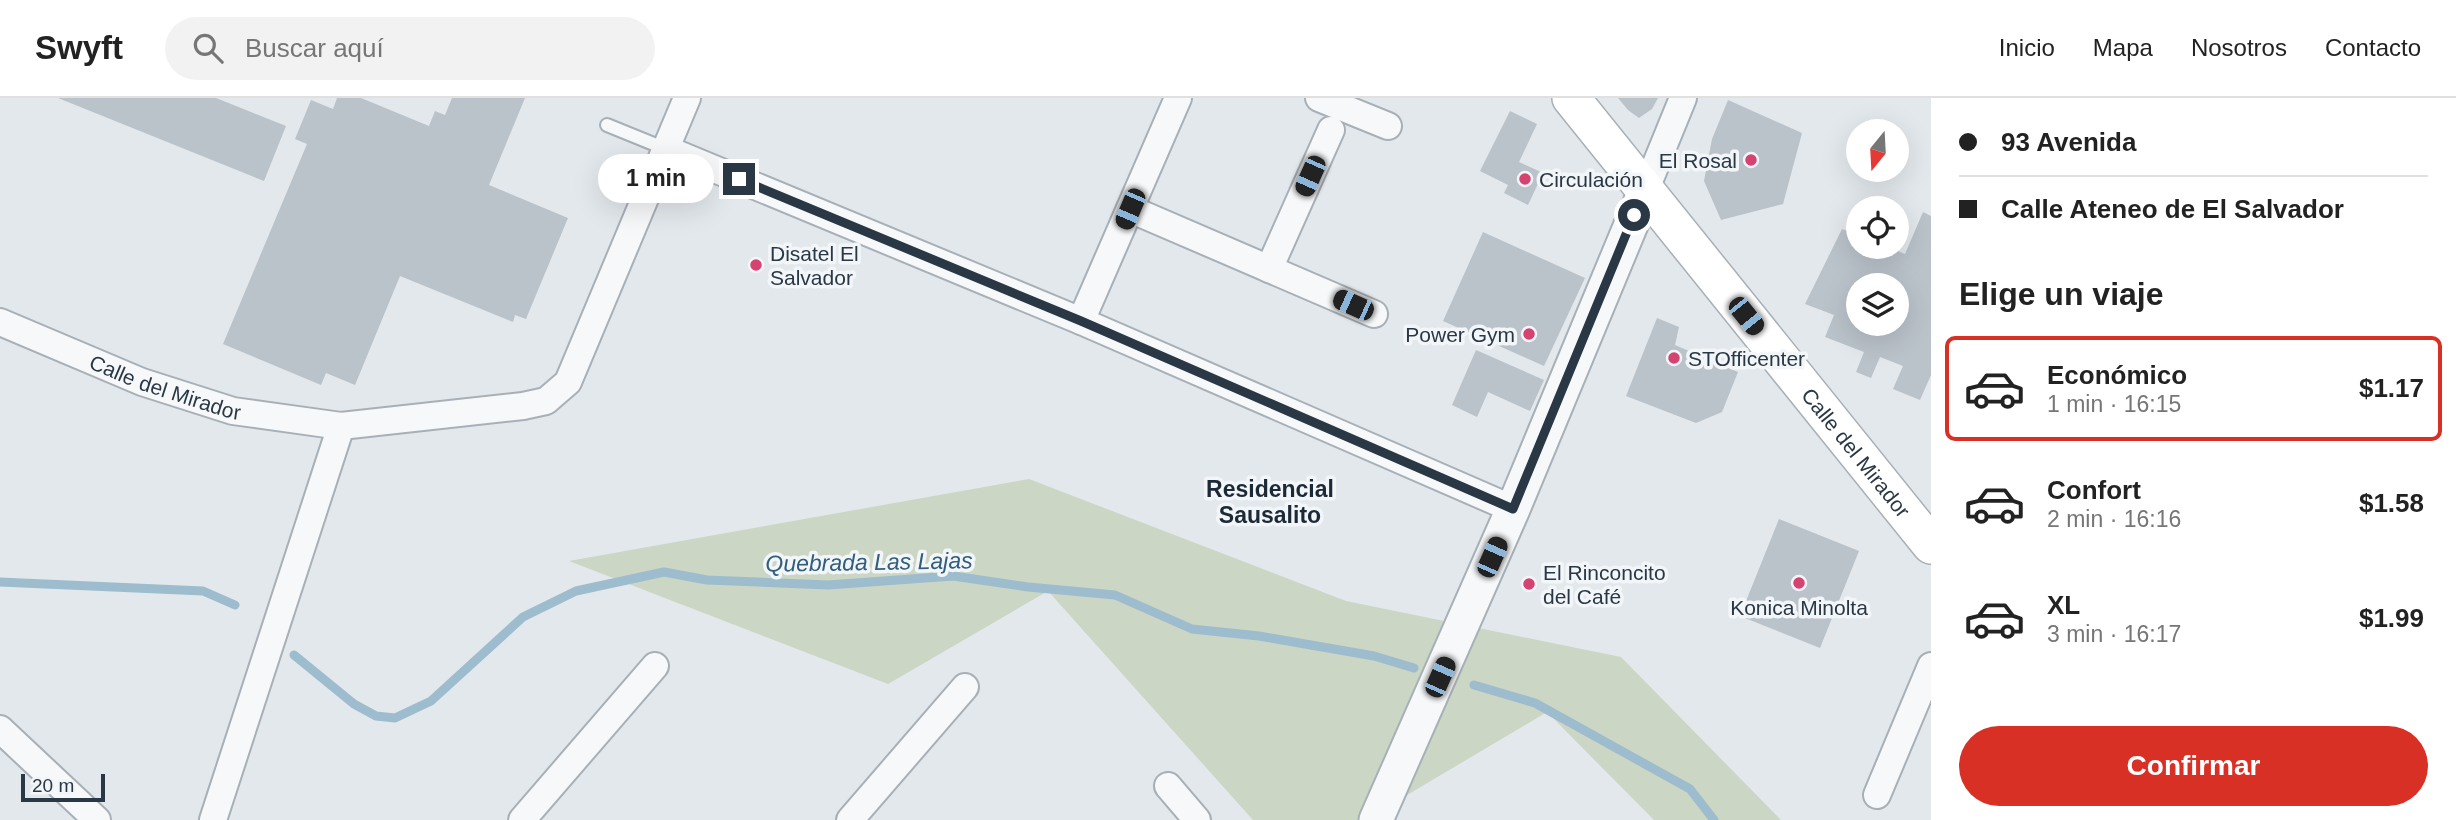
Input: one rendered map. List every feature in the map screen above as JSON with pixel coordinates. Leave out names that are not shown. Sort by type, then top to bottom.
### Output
[{"type":"main road","name":"Calle del Mirador","points":[[1571,98],[1648,182],[1931,515]]},
{"type":"main road","name":"Calle del Mirador","points":[[1591,98],[1648,182],[1931,545]]},
{"type":"street","name":"Calle del Mirador","points":[[0,322],[142,382],[233,411],[341,426],[523,407],[546,401],[568,382],[687,98]]},
{"type":"street","points":[[1081,321],[1178,98]]},
{"type":"street","points":[[1319,98],[1388,126]]},
{"type":"street","points":[[1376,820],[1513,509],[1683,98]]},
{"type":"street","points":[[1269,269],[1331,130]]},
{"type":"street","points":[[666,149],[1081,321],[1513,509]]},
{"type":"street","points":[[1130,209],[1374,314]]},
{"type":"street","points":[[213,820],[341,426]]},
{"type":"street","points":[[522,820],[655,666]]},
{"type":"street","points":[[1877,795],[1931,666]]},
{"type":"street","points":[[850,820],[965,687]]},
{"type":"street","points":[[0,729],[97,820]]},
{"type":"street","points":[[1168,786],[1197,820]]},
{"type":"lane","points":[[607,125],[666,149]]},
{"type":"green space","points":[[1029,479],[1346,601],[1621,657],[1781,820],[1654,820],[1547,712],[1365,820],[1253,820],[1048,591],[888,684],[569,561]]},
{"type":"building","points":[[58,98],[216,98],[286,126],[264,181]]},
{"type":"building","points":[[337,98],[361,98],[429,126],[435,111],[445,115],[452,98],[525,98],[489,185],[568,218],[526,319],[515,315],[513,322],[400,276],[355,385],[326,373],[321,385],[223,344],[307,144],[295,139],[311,100],[333,109]]},
{"type":"building","points":[[1618,98],[1658,98],[1652,109],[1639,118]]},
{"type":"building","name":"El Rosal","points":[[1728,100],[1802,133],[1783,204],[1721,220],[1704,181],[1712,139]]},
{"type":"building","points":[[1510,111],[1537,124],[1519,162],[1543,173],[1528,205],[1504,193],[1508,185],[1480,171]]},
{"type":"building","points":[[1923,212],[1931,216],[1931,375],[1920,400],[1893,389],[1903,366],[1880,357],[1871,378],[1856,372],[1864,352],[1825,337],[1834,315],[1805,304],[1842,229],[1846,230],[1846,259],[1909,259],[1909,245]]},
{"type":"building","points":[[1483,232],[1585,278],[1544,366],[1443,321]]},
{"type":"building","name":"STOfficenter","points":[[1657,318],[1679,327],[1675,345],[1738,372],[1722,412],[1696,423],[1626,396]]},
{"type":"building","points":[[1476,350],[1544,380],[1530,411],[1488,392],[1477,417],[1452,405]]},
{"type":"building","name":"Konica Minolta","points":[[1779,519],[1859,551],[1820,648],[1740,616]]},
{"type":"waterway","name":"Quebrada Las Lajas","points":[[294,655],[354,704],[376,716],[395,718],[431,701],[523,617],[576,591],[664,572],[707,580],[828,585],[953,576],[1028,587],[1115,595],[1192,629],[1259,636],[1374,656],[1414,668]]},
{"type":"waterway","name":"Quebrada Las Lajas","points":[[0,582],[203,591],[235,605]]},
{"type":"waterway","name":"Quebrada Las Lajas","points":[[1474,685],[1535,703],[1690,789],[1714,820]]},
{"type":"place","name":"El Rosal","points":[[1751,160]]},
{"type":"place","name":"Circulación","points":[[1525,179]]},
{"type":"place","name":"Disatel El Salvador","points":[[756,265]]},
{"type":"place","name":"Power Gym","points":[[1529,334]]},
{"type":"place","name":"STOfficenter","points":[[1674,358]]},
{"type":"place","name":"Konica Minolta","points":[[1799,583]]},
{"type":"place","name":"El Rinconcito del Café","points":[[1529,584]]},
{"type":"district","name":"Residencial Sausalito","points":[[1270,502]]},
{"type":"route","points":[[739,179],[1081,321],[1513,509],[1634,215]]}]
